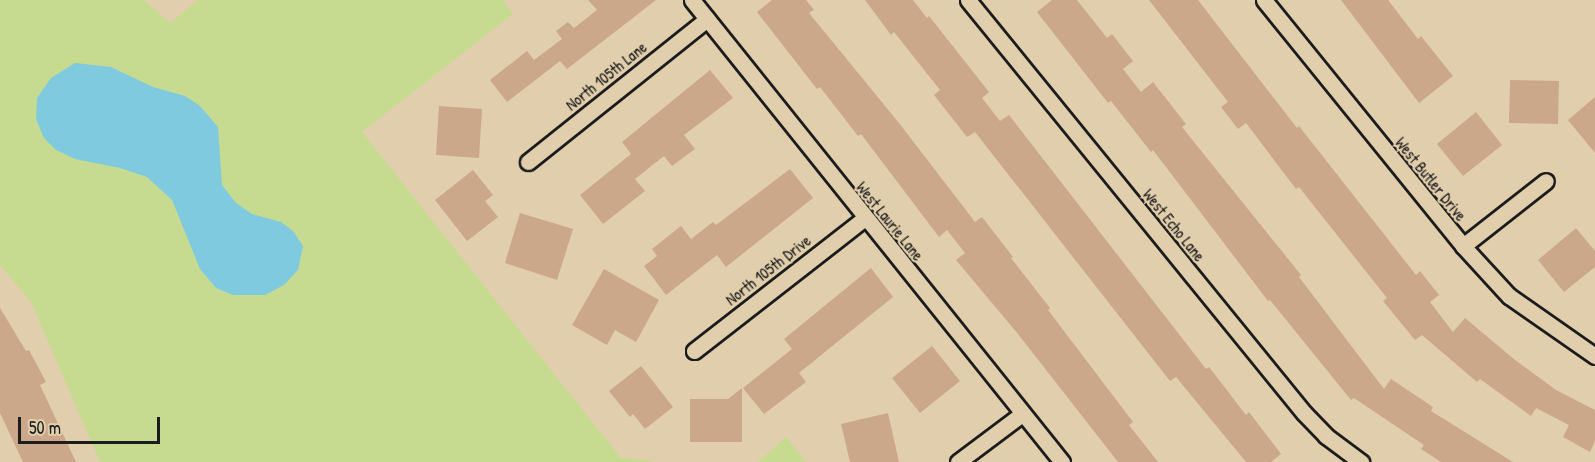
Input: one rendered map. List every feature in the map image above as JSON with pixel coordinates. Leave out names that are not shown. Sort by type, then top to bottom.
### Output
[{"type":"street","name":"West Laurie Lane","points":[[692,0],[1062,462]]},
{"type":"street","name":"West Echo Lane","points":[[968,0],[1304,413],[1326,436],[1361,462]]},
{"type":"street","name":"West Butler Drive","points":[[1264,0],[1463,246],[1509,296],[1595,356]]},
{"type":"street","name":"North 105th Lane","points":[[528,162],[707,19]]},
{"type":"street","points":[[1463,246],[1546,181]]},
{"type":"street","name":"North 105th Drive","points":[[694,351],[865,218]]},
{"type":"street","points":[[958,462],[1022,414]]},
{"type":"green space","points":[[0,0],[144,0],[170,23],[198,0],[503,0],[513,14],[362,132],[620,457],[657,462],[100,462],[31,302],[0,265]]},
{"type":"green space","points":[[786,437],[806,462],[758,462]]},
{"type":"water","points":[[75,63],[111,67],[153,87],[185,96],[200,106],[218,127],[222,185],[236,203],[252,214],[281,222],[293,231],[303,246],[298,270],[284,285],[265,295],[233,295],[216,288],[200,269],[172,200],[147,177],[120,168],[75,159],[56,150],[44,138],[36,119],[37,98],[51,78]]},
{"type":"building","points":[[588,0],[656,0],[567,69],[560,61],[507,102],[490,80],[527,51],[534,60],[562,39],[556,31],[568,22],[574,28],[597,10]]},
{"type":"building","points":[[772,0],[806,0],[814,10],[809,13],[899,123],[975,222],[982,217],[1013,257],[1011,258],[1050,308],[1048,310],[1133,422],[1129,425],[1158,462],[1118,462],[1018,334],[956,260],[965,253],[947,230],[939,237],[861,134],[858,136],[820,87],[817,89],[757,12]]},
{"type":"building","points":[[865,0],[913,0],[927,18],[929,16],[989,92],[982,98],[1000,121],[1009,115],[1206,369],[1209,367],[1246,415],[1249,412],[1281,454],[1271,462],[1246,462],[1176,377],[1170,381],[975,132],[967,137],[934,95],[940,90],[894,32],[891,35]]},
{"type":"building","points":[[1052,0],[1077,0],[1107,38],[1112,34],[1133,61],[1123,69],[1141,92],[1153,82],[1186,124],[1182,127],[1301,275],[1299,277],[1384,389],[1391,379],[1433,407],[1431,411],[1513,462],[1441,462],[1421,449],[1424,445],[1354,398],[1351,400],[1270,300],[1268,301],[1153,150],[1151,152],[1111,101],[1108,103],[1037,12]]},
{"type":"building","points":[[1149,0],[1198,0],[1297,128],[1299,126],[1416,275],[1420,271],[1439,295],[1430,302],[1453,332],[1465,318],[1515,360],[1556,390],[1595,410],[1595,441],[1590,452],[1563,437],[1569,425],[1536,408],[1531,416],[1480,379],[1477,382],[1422,335],[1415,340],[1383,301],[1387,298],[1299,187],[1296,189],[1246,123],[1238,129],[1221,107],[1228,102]]},
{"type":"building","points":[[1341,0],[1388,0],[1418,39],[1421,36],[1453,76],[1419,103]]},
{"type":"building","points":[[710,70],[733,98],[684,135],[695,149],[672,166],[664,156],[635,179],[645,191],[603,224],[580,195],[631,154],[622,142]]},
{"type":"building","points":[[1510,80],[1559,81],[1558,124],[1509,123]]},
{"type":"building","points":[[1595,97],[1595,153],[1568,120]]},
{"type":"building","points":[[439,106],[482,109],[479,158],[436,155]]},
{"type":"building","points":[[1476,112],[1502,145],[1463,176],[1437,144]]},
{"type":"building","points":[[790,169],[813,198],[726,267],[717,255],[666,295],[644,266],[657,256],[652,249],[681,226],[691,239],[713,222],[716,225]]},
{"type":"building","points":[[473,170],[493,195],[485,201],[498,217],[467,241],[435,200]]},
{"type":"building","points":[[520,213],[573,229],[557,280],[505,263]]},
{"type":"building","points":[[1576,228],[1595,251],[1595,267],[1564,292],[1538,260]]},
{"type":"building","points":[[871,268],[893,297],[799,373],[806,382],[764,414],[743,388],[792,349],[784,339]]},
{"type":"building","points":[[604,269],[659,300],[636,342],[615,330],[607,345],[572,325]]},
{"type":"building","points":[[0,308],[26,351],[29,350],[46,382],[40,385],[76,462],[23,462],[0,413]]},
{"type":"building","points":[[932,346],[960,381],[920,413],[892,378]]},
{"type":"building","points":[[641,366],[673,407],[645,429],[633,414],[630,417],[609,391]]},
{"type":"building","points":[[742,388],[742,442],[690,442],[690,399],[728,399]]},
{"type":"building","points":[[888,413],[899,462],[850,462],[841,424]]}]
